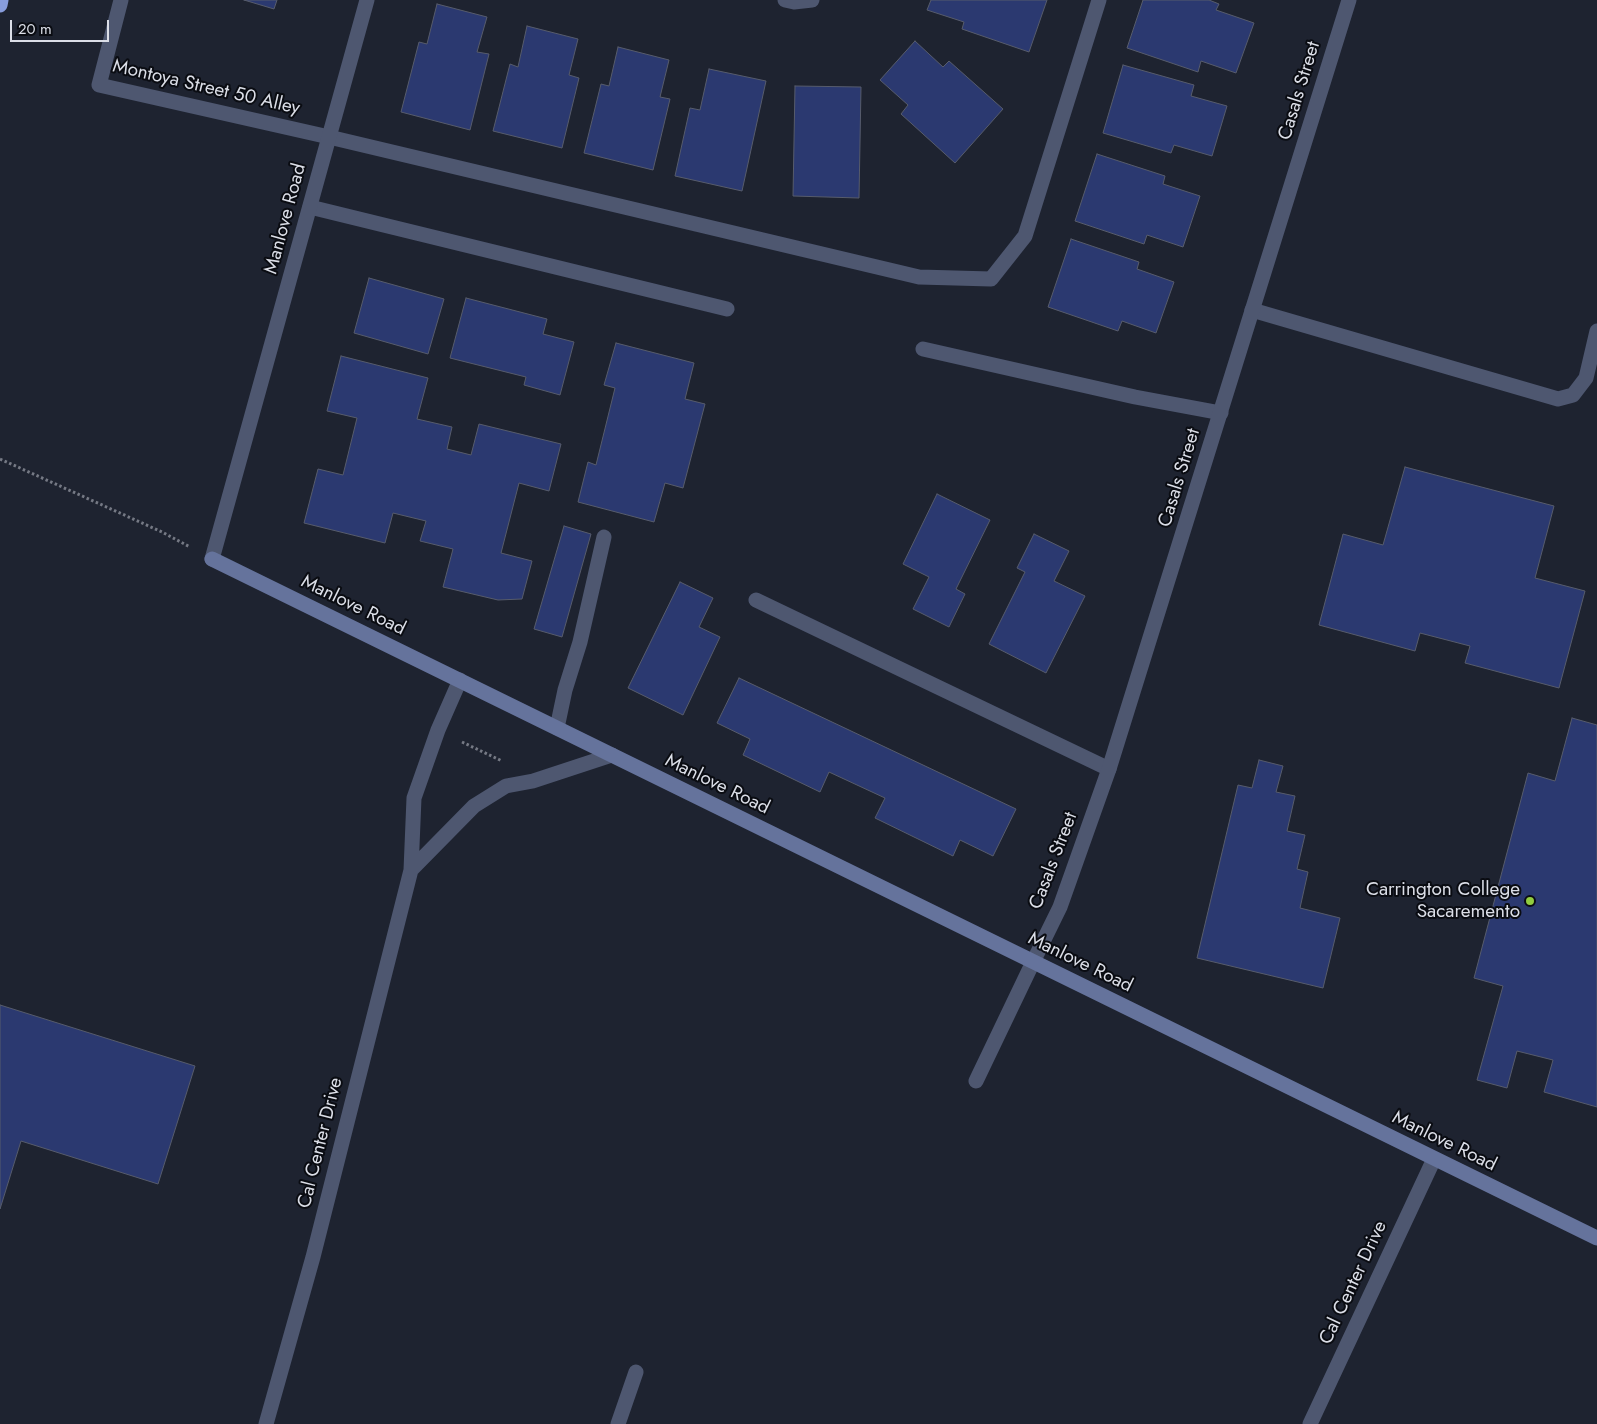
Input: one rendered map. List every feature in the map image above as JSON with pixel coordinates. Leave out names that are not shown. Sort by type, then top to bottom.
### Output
[{"type":"highway","points":[[0,5],[1,0]]},
{"type":"street","name":"Montoya Street 50 Alley","points":[[121,0],[99,85],[329,138]]},
{"type":"street","name":"Manlove Road","points":[[366,0],[212,558],[1597,1238]]},
{"type":"street","points":[[785,0],[794,2],[812,0]]},
{"type":"street","points":[[329,138],[919,277],[991,279],[1025,236],[1099,0]]},
{"type":"street","name":"Casals Street","points":[[976,1081],[1060,907],[1109,769],[1222,413],[1252,310],[1349,0]]},
{"type":"street","points":[[310,206],[727,309]]},
{"type":"street","points":[[1252,310],[1558,399],[1573,395],[1586,378],[1597,331]]},
{"type":"street","points":[[923,349],[1135,396],[1222,413]]},
{"type":"street","points":[[557,728],[565,690],[580,642],[604,536]]},
{"type":"street","points":[[756,600],[1109,769]]},
{"type":"street","name":"Cal Center Drive","points":[[266,1424],[313,1257],[411,870],[414,798],[438,730],[460,680]]},
{"type":"street","points":[[411,870],[474,806],[506,786],[533,781],[612,755]]},
{"type":"street","name":"Cal Center Drive","points":[[1310,1424],[1434,1159]]},
{"type":"street","points":[[618,1424],[636,1372]]},
{"type":"path","points":[[0,459],[162,532],[212,558]]},
{"type":"path","points":[[462,742],[505,763]]},
{"type":"building","points":[[244,0],[277,0],[274,9]]},
{"type":"building","points":[[931,0],[1047,0],[1029,52],[962,29],[964,22],[927,10]]},
{"type":"building","points":[[1143,0],[1209,0],[1219,4],[1216,10],[1254,23],[1236,73],[1201,61],[1198,72],[1127,48]]},
{"type":"building","points":[[437,4],[487,17],[477,52],[489,54],[470,130],[401,112],[419,42],[427,44]]},
{"type":"building","points":[[527,26],[578,39],[569,75],[579,78],[562,148],[493,131],[510,64],[518,67]]},
{"type":"building","points":[[915,41],[943,67],[949,61],[1003,109],[955,163],[901,114],[908,105],[880,80]]},
{"type":"building","points":[[618,47],[669,60],[660,97],[670,99],[653,170],[584,153],[601,84],[609,86]]},
{"type":"building","points":[[1123,65],[1194,85],[1191,96],[1227,106],[1212,156],[1174,145],[1171,153],[1103,133]]},
{"type":"building","points":[[709,69],[766,81],[742,191],[675,176],[690,108],[700,110]]},
{"type":"building","points":[[795,86],[861,87],[859,198],[793,196]]},
{"type":"building","points":[[1097,154],[1165,176],[1163,184],[1200,196],[1183,247],[1147,235],[1144,244],[1075,221]]},
{"type":"building","points":[[1071,239],[1139,262],[1137,269],[1174,282],[1156,333],[1122,321],[1118,331],[1048,307]]},
{"type":"building","points":[[369,278],[444,299],[428,354],[354,333]]},
{"type":"building","points":[[466,298],[547,319],[543,334],[574,342],[560,395],[524,385],[526,377],[450,358]]},
{"type":"building","points":[[616,343],[694,363],[685,399],[705,404],[683,488],[665,483],[654,522],[578,502],[588,462],[596,465],[615,388],[604,385]]},
{"type":"building","points":[[341,356],[428,378],[417,419],[452,427],[447,449],[471,455],[479,424],[561,444],[549,491],[519,483],[501,553],[532,561],[522,599],[498,600],[443,587],[453,549],[420,541],[426,521],[393,513],[385,543],[304,523],[318,469],[343,475],[357,418],[327,411]]},
{"type":"building","points":[[1405,467],[1554,506],[1535,578],[1585,591],[1559,688],[1465,663],[1470,646],[1420,633],[1415,651],[1319,625],[1343,534],[1383,545]]},
{"type":"building","points":[[937,494],[990,520],[956,589],[965,594],[949,627],[913,609],[929,577],[903,564]]},
{"type":"building","points":[[564,526],[591,534],[562,637],[534,629]]},
{"type":"building","points":[[1034,534],[1069,551],[1054,581],[1085,596],[1046,673],[989,644],[1025,572],[1017,568]]},
{"type":"building","points":[[680,582],[713,598],[699,627],[720,637],[683,715],[628,688]]},
{"type":"building","points":[[739,678],[1016,809],[993,856],[960,840],[953,856],[875,818],[885,798],[829,772],[820,792],[743,755],[750,739],[717,723]]},
{"type":"building","points":[[1572,718],[1597,725],[1597,1107],[1544,1092],[1553,1060],[1517,1051],[1507,1088],[1477,1080],[1503,986],[1474,978],[1528,773],[1555,781]]},
{"type":"building","points":[[1259,760],[1283,766],[1276,792],[1295,796],[1287,831],[1305,835],[1297,869],[1308,872],[1300,908],[1340,918],[1323,988],[1197,958],[1238,785],[1252,788]]},
{"type":"building","points":[[0,1005],[195,1066],[158,1184],[21,1141],[0,1209]]},
{"type":"place","name":"Carrington College Sacaremento","points":[[1530,901]]}]
